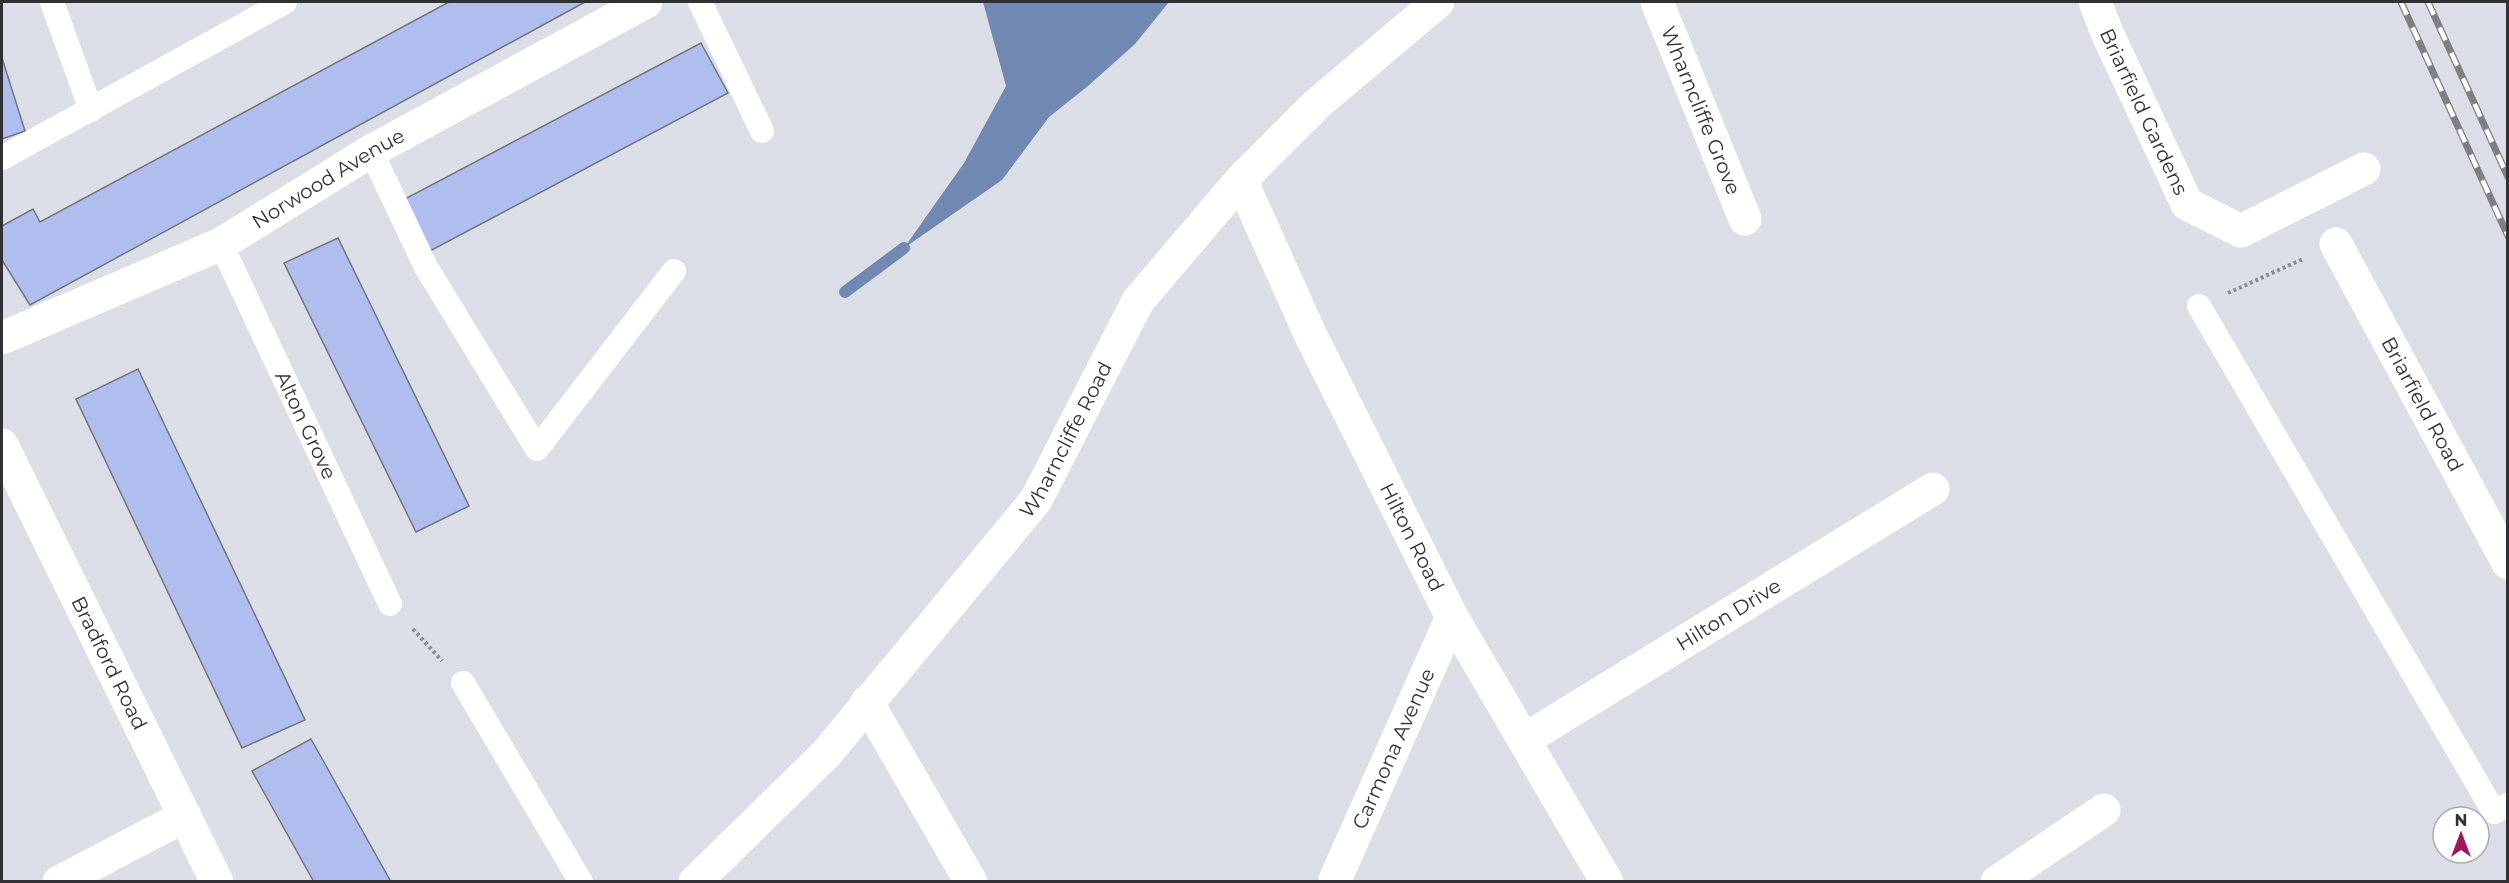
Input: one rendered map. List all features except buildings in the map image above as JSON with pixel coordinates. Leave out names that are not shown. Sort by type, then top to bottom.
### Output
[{"type":"main road","name":"Norwood Avenue","points":[[2,338],[220,244],[371,151],[646,2]]},
{"type":"main road","name":"Wharncliffe Road","points":[[695,882],[826,754],[1036,500],[1138,301],[1240,180],[1317,104],[1438,2]]},
{"type":"main road","name":"Wharncliffe Grove","points":[[1657,2],[1745,219]]},
{"type":"main road","name":"Briarfield Gardens","points":[[2095,2],[2108,35],[2187,204],[2241,231],[2364,169]]},
{"type":"main road","name":"Hilton Road","points":[[1240,180],[1311,336],[1452,617],[1607,882]]},
{"type":"main road","name":"Briarfield Road","points":[[2336,244],[2508,563]]},
{"type":"main road","name":"Bradford Road","points":[[2,445],[217,882]]},
{"type":"main road","name":"Hilton Drive","points":[[1524,740],[1933,489]]},
{"type":"main road","name":"Carmona Avenue","points":[[1334,882],[1452,617]]},
{"type":"main road","points":[[867,702],[971,882]]},
{"type":"main road","points":[[1997,882],[2104,810]]},
{"type":"main road","points":[[59,882],[185,816]]},
{"type":"lane","points":[[52,2],[91,110]]},
{"type":"lane","points":[[2,158],[285,2]]},
{"type":"lane","points":[[700,2],[762,131]]},
{"type":"lane","points":[[371,151],[426,267],[537,449],[674,271]]},
{"type":"lane","name":"Alton Grove","points":[[220,244],[390,604]]},
{"type":"lane","points":[[2199,306],[2494,812],[2508,805]]},
{"type":"lane","points":[[463,683],[581,882]]},
{"type":"path","points":[[2199,306],[2336,244]]},
{"type":"path","points":[[390,604],[463,683]]},
{"type":"water","points":[[983,2],[1169,2],[1135,44],[1049,117],[1002,180],[904,248],[964,163],[1006,86]]},
{"type":"waterway","points":[[845,292],[904,248]]},
{"type":"railway","points":[[2401,2],[2508,236]]},
{"type":"railway","points":[[2428,2],[2508,177]]}]
